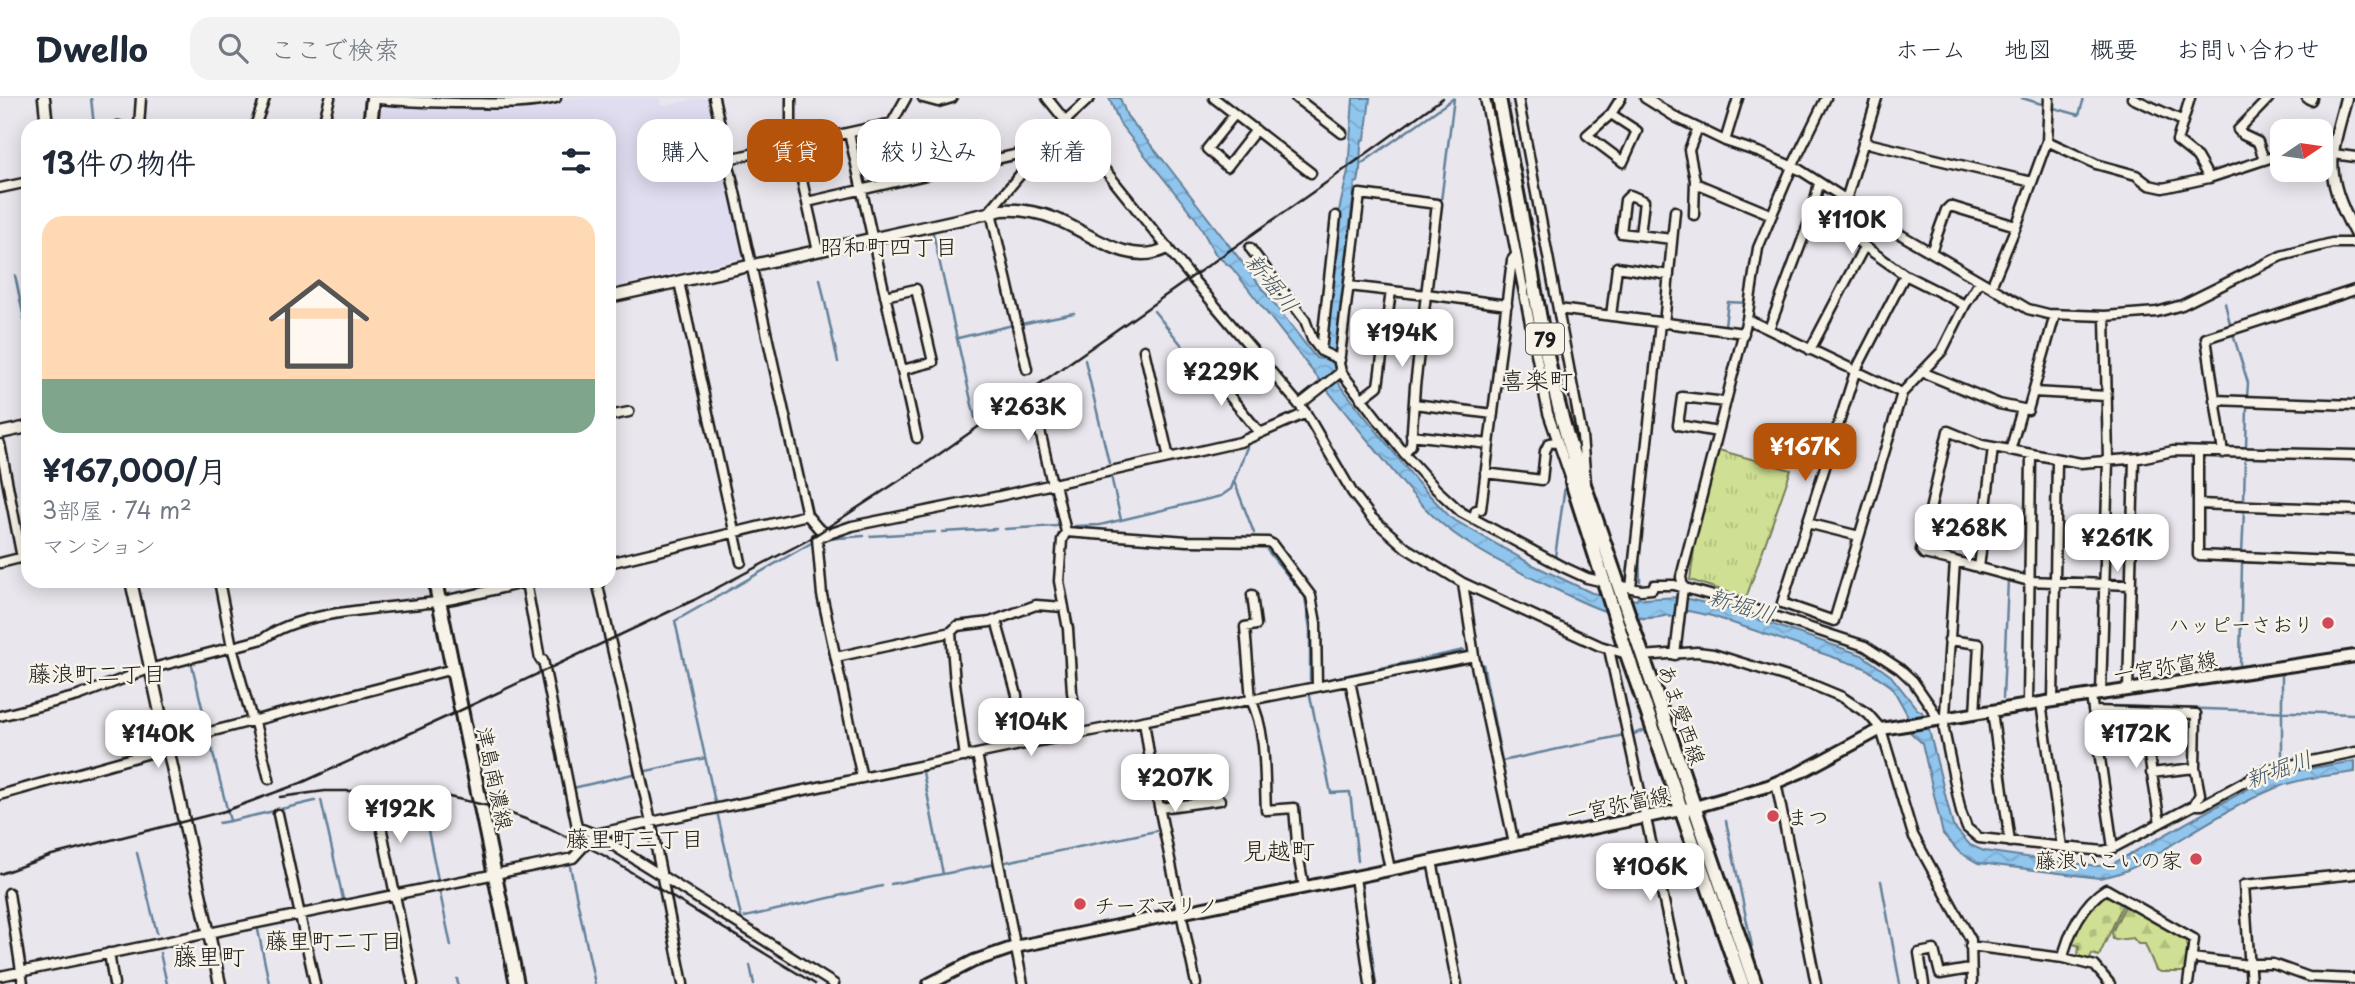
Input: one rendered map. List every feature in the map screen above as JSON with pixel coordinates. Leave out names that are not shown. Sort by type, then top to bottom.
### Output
[{"type":"main road","points":[[371,119],[373,98]]},
{"type":"main road","name":"あま愛西線","points":[[1499,98],[1555,395],[1616,586],[1614,616],[1742,984]]},
{"type":"main road","name":"あま愛西線","points":[[1573,457],[1572,482],[1630,621],[1755,984]]},
{"type":"main road","name":"津島南濃線","points":[[436,588],[517,984]]},
{"type":"main road","name":"一宮弥富線","points":[[929,984],[974,961],[1015,947],[1695,807],[1776,782],[1801,772],[1881,730],[1907,724],[2355,656]]},
{"type":"street","points":[[44,98],[46,119]]},
{"type":"street","points":[[140,119],[141,98]]},
{"type":"street","points":[[258,119],[265,98]]},
{"type":"street","points":[[324,119],[330,98]]},
{"type":"street","points":[[373,98],[422,102],[516,103],[556,98]]},
{"type":"street","points":[[714,98],[719,119]]},
{"type":"street","points":[[790,119],[791,98]]},
{"type":"street","points":[[843,134],[892,123],[906,98]]},
{"type":"street","points":[[923,98],[938,102],[952,98]]},
{"type":"street","points":[[1047,98],[1065,119]]},
{"type":"street","points":[[1067,119],[1090,98]]},
{"type":"street","points":[[1214,98],[1311,173]]},
{"type":"street","points":[[1296,98],[1342,133]]},
{"type":"street","points":[[1485,98],[1548,413],[1572,482]]},
{"type":"street","points":[[1518,98],[1582,436],[1586,490]]},
{"type":"street","points":[[1611,114],[1637,131],[1623,162],[1587,135],[1611,114],[1621,98]]},
{"type":"street","points":[[1645,98],[1725,141],[1792,167],[2028,309],[2055,314],[2105,316],[2157,312],[2182,305],[2281,256],[2332,243],[2355,243]]},
{"type":"street","points":[[1725,141],[1738,98]]},
{"type":"street","points":[[1675,655],[1683,587],[1681,577],[1744,333],[1758,248],[1792,167],[1826,98]]},
{"type":"street","points":[[1846,200],[1877,98]]},
{"type":"street","points":[[1991,287],[2047,141],[2049,98]]},
{"type":"street","points":[[2132,98],[2183,121]]},
{"type":"street","points":[[2190,98],[2177,141],[2197,157],[2209,178]]},
{"type":"street","points":[[2264,160],[2258,142],[2238,130],[2269,98]]},
{"type":"street","points":[[2333,150],[2346,98]]},
{"type":"street","points":[[1235,114],[1207,149],[1227,167],[1256,130]]},
{"type":"street","points":[[1694,215],[1695,183],[1689,150],[1698,128]]},
{"type":"street","points":[[849,133],[917,438]]},
{"type":"street","points":[[2047,141],[2096,164],[2136,175],[2149,185],[2163,188],[2209,178],[2270,158]]},
{"type":"street","points":[[1863,142],[2032,183]]},
{"type":"street","points":[[1497,157],[1528,151]]},
{"type":"street","points":[[2333,154],[2355,157]]},
{"type":"street","points":[[807,202],[1015,155]]},
{"type":"street","points":[[1111,177],[1306,413],[1352,492],[1371,517],[1406,548],[1463,583],[1609,649],[1627,654]]},
{"type":"street","points":[[2333,179],[2340,202],[2355,233]]},
{"type":"street","points":[[733,180],[807,515],[826,533]]},
{"type":"street","points":[[803,182],[818,251]]},
{"type":"street","points":[[990,212],[1015,182]]},
{"type":"street","points":[[1695,183],[1772,215]]},
{"type":"street","points":[[1769,329],[1811,217],[1819,183]]},
{"type":"street","points":[[0,188],[21,184]]},
{"type":"street","points":[[1404,453],[1410,445],[1437,204],[1360,194],[1338,359],[1340,374],[1404,453],[1436,489],[1461,512],[1587,579],[1616,586],[1652,589],[1654,585],[1674,584],[1865,646],[1900,669],[1913,681],[1931,706],[1944,730],[1967,828],[1979,838],[2103,851],[2194,805],[2202,805],[2266,770],[2355,752]]},
{"type":"street","points":[[1640,235],[1644,201],[1630,195],[1625,200],[1621,233],[1672,240]]},
{"type":"street","points":[[1931,252],[1946,210],[1950,206],[2016,226]]},
{"type":"street","points":[[616,296],[990,212],[1016,210],[1039,213],[1124,252],[1138,255],[1156,254],[1167,248]]},
{"type":"street","points":[[1616,586],[1636,525],[1670,275],[1668,263],[1675,211]]},
{"type":"street","points":[[990,212],[1027,369]]},
{"type":"street","points":[[1321,351],[1336,216]]},
{"type":"street","points":[[1811,217],[1864,247],[1905,275],[1965,305]]},
{"type":"street","points":[[1810,350],[1864,247]]},
{"type":"street","points":[[1250,248],[1305,320],[1312,340],[1321,351],[1338,359]]},
{"type":"street","points":[[1473,519],[1476,510],[1481,509],[1512,260],[1516,254]]},
{"type":"street","points":[[1611,316],[1617,267],[1670,275]]},
{"type":"street","points":[[1905,275],[1855,373],[1782,603],[1834,621],[1902,393],[1942,351],[1980,281]]},
{"type":"street","points":[[679,282],[741,562]]},
{"type":"street","points":[[1349,286],[1526,305]]},
{"type":"street","points":[[885,296],[916,289],[933,362],[902,370]]},
{"type":"street","points":[[2223,453],[2206,338],[2355,290]]},
{"type":"street","points":[[1361,399],[1378,386],[1391,291]]},
{"type":"street","points":[[1558,309],[1744,333]]},
{"type":"street","points":[[1922,372],[1999,404],[2028,410],[2055,314]]},
{"type":"street","points":[[2105,316],[2108,461],[2103,584],[2093,711],[2113,848]]},
{"type":"street","points":[[1747,319],[1855,373],[1902,393]]},
{"type":"street","points":[[1144,350],[1168,458]]},
{"type":"street","points":[[1205,365],[1259,433]]},
{"type":"street","points":[[1299,405],[1340,374]]},
{"type":"street","points":[[2033,392],[2106,396]]},
{"type":"street","points":[[1032,395],[1066,532],[1062,540],[1059,581],[1068,629],[1072,692],[1079,734]]},
{"type":"street","points":[[1718,432],[1678,425],[1682,397],[1726,402]]},
{"type":"street","points":[[2214,400],[2355,405]]},
{"type":"street","points":[[1413,404],[1493,414]]},
{"type":"street","points":[[2010,451],[2022,409]]},
{"type":"street","points":[[616,415],[629,412]]},
{"type":"street","points":[[862,778],[822,596],[817,538],[852,526],[1240,442],[1306,413]]},
{"type":"street","points":[[0,433],[21,428]]},
{"type":"street","points":[[2131,584],[2029,581],[1924,554],[1921,550],[1948,431],[1993,447],[2081,463],[2134,459],[2174,451],[2355,455]]},
{"type":"street","points":[[1411,435],[1489,444]]},
{"type":"street","points":[[1485,473],[1542,480],[1545,451],[1549,443],[1558,442]]},
{"type":"street","points":[[0,444],[21,539]]},
{"type":"street","points":[[1979,568],[1993,447]]},
{"type":"street","points":[[2198,453],[2198,555],[2355,562]]},
{"type":"street","points":[[2028,705],[2031,455]]},
{"type":"street","points":[[2128,690],[2134,459]]},
{"type":"street","points":[[2057,460],[2047,702],[2062,847]]},
{"type":"street","points":[[2198,504],[2355,510]]},
{"type":"street","points":[[616,561],[807,515]]},
{"type":"street","points":[[1807,523],[1859,536]]},
{"type":"street","points":[[1066,532],[1272,544],[1311,596],[1316,623],[1317,687]]},
{"type":"street","points":[[0,563],[21,558]]},
{"type":"street","points":[[1938,719],[1950,640],[1955,561]]},
{"type":"street","points":[[1463,583],[1474,656],[1514,844]]},
{"type":"street","points":[[132,588],[220,984]]},
{"type":"street","points":[[220,588],[232,647],[269,779]]},
{"type":"street","points":[[0,716],[78,696],[149,669],[263,639],[274,631],[319,617],[439,602],[502,588]]},
{"type":"street","points":[[530,588],[540,659],[543,660],[577,827],[595,835],[834,984]]},
{"type":"street","points":[[599,588],[683,984]]},
{"type":"street","points":[[1252,595],[1256,625],[1245,627],[1251,700],[1257,711],[1261,736],[1266,810],[1294,808],[1304,887]]},
{"type":"street","points":[[836,657],[951,632],[957,625],[996,620],[1036,605],[1064,607]]},
{"type":"street","points":[[996,620],[1017,695],[1020,745]]},
{"type":"street","points":[[951,632],[965,757]]},
{"type":"street","points":[[1950,640],[1979,644],[1975,714]]},
{"type":"street","points":[[1609,649],[1682,984]]},
{"type":"street","points":[[1642,656],[1697,652],[1713,654],[1813,685],[1855,704],[1868,714],[1881,730],[1913,835],[1971,940],[1972,984]]},
{"type":"street","points":[[0,976],[573,858],[595,835],[650,822],[1020,745],[1474,656]]},
{"type":"street","points":[[0,794],[253,720],[453,669]]},
{"type":"street","points":[[1350,681],[1390,869]]},
{"type":"street","points":[[1992,711],[2010,842]]},
{"type":"street","points":[[2093,711],[2196,714],[2195,768],[2200,794],[2194,805]]},
{"type":"street","points":[[2142,713],[2160,823]]},
{"type":"street","points":[[1144,721],[1196,984]]},
{"type":"street","points":[[977,754],[1023,984]]},
{"type":"street","points":[[2151,773],[2195,768]]},
{"type":"street","points":[[1776,782],[1816,984]]},
{"type":"street","points":[[1160,808],[1220,800]]},
{"type":"street","points":[[376,801],[413,984]]},
{"type":"street","points":[[278,814],[315,984]]},
{"type":"street","points":[[1432,861],[1457,984]]},
{"type":"street","points":[[2252,984],[2244,885],[2355,874]]},
{"type":"street","points":[[1355,877],[1370,984]]},
{"type":"street","points":[[2063,958],[2066,941],[2094,896],[2106,888],[2194,939],[2188,984]]},
{"type":"street","points":[[9,893],[23,984]]},
{"type":"street","points":[[1970,946],[2063,958],[2095,966],[2110,984]]},
{"type":"street","points":[[1924,984],[1919,953],[1934,950],[1940,974],[1970,969]]},
{"type":"street","points":[[109,953],[114,984]]},
{"type":"street","points":[[2192,958],[2273,964],[2309,977],[2355,979]]},
{"type":"shaded area","points":[[569,98],[659,98],[661,106],[711,98],[716,119],[637,119],[637,182],[730,182],[747,257],[616,286],[616,119],[381,119],[382,108],[385,105],[483,108],[521,106]]},
{"type":"green space","points":[[1715,449],[1791,470],[1746,598],[1690,580],[1697,526]]},
{"type":"green space","points":[[2108,893],[2124,902],[2099,956],[2092,954],[2089,960],[2078,956],[2079,946],[2068,942],[2094,898]]},
{"type":"green space","points":[[2126,904],[2187,939],[2190,944],[2186,972],[2160,972],[2156,970],[2145,944],[2138,944],[2133,938],[2113,939],[2112,932]]},
{"type":"water","points":[[1109,98],[1120,98],[1127,116],[1316,358],[1322,359],[1338,215],[1348,171],[1353,98],[1370,98],[1365,139],[1361,145],[1359,177],[1355,183],[1334,358],[1335,375],[1340,385],[1418,483],[1451,518],[1533,565],[1592,593],[1637,600],[1638,597],[1680,597],[1722,607],[1723,605],[1727,606],[1727,609],[1862,655],[1891,676],[1922,712],[1953,826],[1970,845],[1984,851],[2047,860],[2098,866],[2112,864],[2262,781],[2289,772],[2355,761],[2355,772],[2302,780],[2271,790],[2225,813],[2142,863],[2110,876],[2099,878],[1978,863],[1959,852],[1943,834],[1922,743],[1911,733],[1907,714],[1892,687],[1865,668],[1712,616],[1688,611],[1674,613],[1675,616],[1653,618],[1611,613],[1583,603],[1497,560],[1442,524],[1396,475],[1232,268],[1216,255],[1196,219],[1120,124]]},
{"type":"waterway","points":[[91,98],[93,119]]},
{"type":"waterway","points":[[1361,164],[1454,98]]},
{"type":"waterway","points":[[1441,201],[1454,98]]},
{"type":"waterway","points":[[2022,98],[2045,105]]},
{"type":"waterway","points":[[2054,108],[2079,115],[2084,98]]},
{"type":"waterway","points":[[2341,151],[2355,153]]},
{"type":"waterway","points":[[933,233],[975,418]]},
{"type":"waterway","points":[[15,275],[21,304]]},
{"type":"waterway","points":[[820,279],[838,362]]},
{"type":"waterway","points":[[1725,325],[1728,302],[1747,303]]},
{"type":"waterway","points":[[2225,303],[2230,324]]},
{"type":"waterway","points":[[1154,311],[1250,429]]},
{"type":"waterway","points":[[1021,324],[1074,313]]},
{"type":"waterway","points":[[958,338],[1013,325]]},
{"type":"waterway","points":[[2233,334],[2248,383],[2247,397]]},
{"type":"waterway","points":[[1085,360],[1109,463]]},
{"type":"waterway","points":[[2246,449],[2247,407]]},
{"type":"waterway","points":[[1075,526],[1100,525],[1221,496],[1231,489],[1247,447]]},
{"type":"waterway","points":[[2244,501],[2245,459]]},
{"type":"waterway","points":[[1111,476],[1121,520]]},
{"type":"waterway","points":[[1234,481],[1254,533]]},
{"type":"waterway","points":[[1555,557],[1565,486]]},
{"type":"waterway","points":[[2242,554],[2244,511]]},
{"type":"waterway","points":[[1005,529],[1057,526]]},
{"type":"waterway","points":[[942,532],[996,529]]},
{"type":"waterway","points":[[870,536],[935,532]]},
{"type":"waterway","points":[[825,539],[864,536]]},
{"type":"waterway","points":[[715,802],[675,621],[813,542]]},
{"type":"waterway","points":[[1267,550],[1305,597],[1310,629],[1310,680]]},
{"type":"waterway","points":[[1639,550],[1640,581]]},
{"type":"waterway","points":[[2240,665],[2242,563]]},
{"type":"waterway","points":[[2003,698],[2008,579]]},
{"type":"waterway","points":[[1330,679],[1464,650]]},
{"type":"waterway","points":[[1483,664],[1502,761],[1624,735]]},
{"type":"waterway","points":[[192,665],[206,724]]},
{"type":"waterway","name":"新堀川","points":[[2282,674],[2282,760]]},
{"type":"waterway","points":[[1310,696],[1331,793],[1350,792],[1358,861]]},
{"type":"waterway","points":[[2114,706],[2354,714]]},
{"type":"waterway","points":[[1633,734],[1643,731]]},
{"type":"waterway","points":[[210,741],[230,821],[219,823]]},
{"type":"waterway","points":[[642,772],[705,758]]},
{"type":"waterway","points":[[923,772],[943,874]]},
{"type":"waterway","points":[[573,788],[637,773]]},
{"type":"waterway","points":[[321,800],[343,899]]},
{"type":"waterway","points":[[281,809],[315,801]]},
{"type":"waterway","points":[[422,801],[438,880]]},
{"type":"waterway","points":[[230,821],[274,811]]},
{"type":"waterway","points":[[718,816],[742,921]]},
{"type":"waterway","points":[[1726,821],[1752,946]]},
{"type":"waterway","points":[[1006,862],[1156,831]]},
{"type":"waterway","points":[[137,853],[157,933]]},
{"type":"waterway","points":[[891,884],[995,864]]},
{"type":"waterway","points":[[570,866],[595,984]]},
{"type":"waterway","points":[[1881,881],[1900,984]]},
{"type":"waterway","points":[[745,917],[882,886]]},
{"type":"waterway","points":[[1362,888],[1364,904]]},
{"type":"waterway","points":[[440,893],[451,946]]},
{"type":"waterway","points":[[1367,921],[1376,984]]},
{"type":"waterway","points":[[258,930],[269,983]]},
{"type":"waterway","points":[[160,953],[167,984]]},
{"type":"waterway","points":[[750,965],[754,984]]},
{"type":"waterway","points":[[457,979],[458,984]]},
{"type":"railway","points":[[222,812],[301,783],[457,712],[694,600],[808,540],[931,460],[1443,98]]},
{"type":"railway","points":[[280,797],[325,791],[375,791],[436,794],[493,807],[547,827],[603,855],[815,984]]},
{"type":"railway","points":[[0,874],[52,855],[229,810]]},
{"type":"place","name":"ハッピーさおり","points":[[2328,623]]},
{"type":"place","name":"まつ","points":[[1773,816]]},
{"type":"place","name":"藤浪いこいの家","points":[[2196,859]]},
{"type":"place","name":"チーズマリノ","points":[[1080,904]]},
{"type":"district","name":"昭和町四丁目","points":[[889,245]]},
{"type":"district","name":"喜楽町","points":[[1537,379]]},
{"type":"district","name":"藤浪町二丁目","points":[[97,672]]},
{"type":"district","name":"藤里町三丁目","points":[[635,837]]},
{"type":"district","name":"見越町","points":[[1279,849]]},
{"type":"district","name":"藤里町二丁目","points":[[334,939]]},
{"type":"district","name":"藤里町","points":[[209,955]]}]
